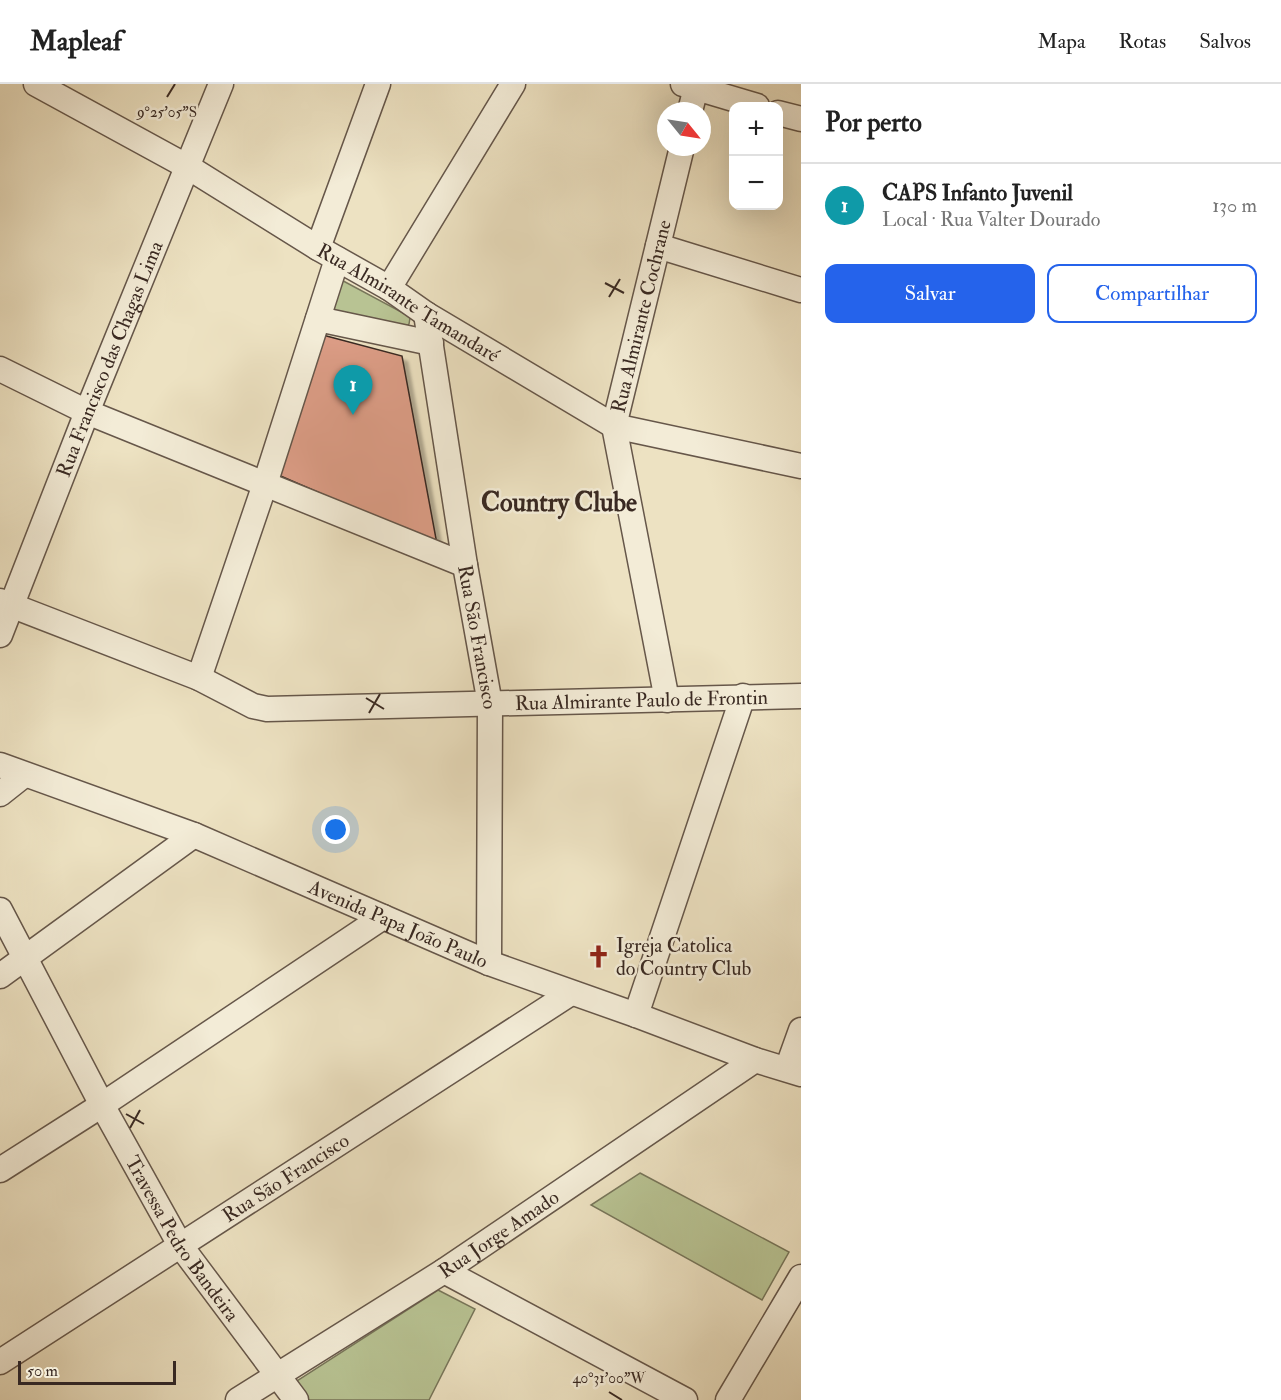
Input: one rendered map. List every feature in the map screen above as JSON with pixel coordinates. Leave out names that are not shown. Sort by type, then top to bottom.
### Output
[{"type":"street","name":"Rua Almirante Tamandaré","points":[[36,84],[188,167],[327,253],[389,288],[426,314],[614,426],[801,466]]},
{"type":"street","name":"Rua Francisco das Chagas Lima","points":[[0,635],[5,603],[87,412],[221,84]]},
{"type":"street","points":[[5,603],[200,678],[318,319],[327,253],[378,84]]},
{"type":"street","points":[[389,288],[513,84]]},
{"type":"street","points":[[691,92],[738,102]]},
{"type":"street","points":[[783,115],[801,120]]},
{"type":"street","name":"Rua Almirante Cochrane","points":[[667,700],[614,426],[680,156]]},
{"type":"street","points":[[658,246],[801,290]]},
{"type":"street","name":"Rua São Francisco","points":[[426,314],[465,565],[490,704],[489,963]]},
{"type":"street","points":[[318,319],[431,344]]},
{"type":"street","points":[[0,369],[87,412],[465,565]]},
{"type":"street","name":"Rua Almirante Paulo de Frontin","points":[[200,678],[253,706],[267,709],[801,696]]},
{"type":"street","points":[[636,1015],[743,696]]},
{"type":"street","name":"Avenida Papa João Paulo","points":[[0,765],[194,834],[489,963],[755,1060],[794,1072]]},
{"type":"street","points":[[0,794],[24,774]]},
{"type":"street","points":[[0,976],[194,834]]},
{"type":"street","name":"Travessa Pedro Bandeira","points":[[0,909],[102,1105],[180,1245],[296,1400]]},
{"type":"street","points":[[0,1170],[102,1105],[383,917]]},
{"type":"street","name":"Rua São Francisco","points":[[0,1362],[571,993]]},
{"type":"street","points":[[794,1072],[801,1030]]},
{"type":"street","name":"Rua Jorge Amado","points":[[238,1400],[444,1271],[755,1060]]},
{"type":"street","points":[[444,1271],[685,1400]]},
{"type":"street","points":[[728,1400],[801,1276]]},
{"type":"green space","points":[[334,276],[407,315],[410,318],[409,324],[406,327],[323,314]]},
{"type":"green space","points":[[640,1173],[789,1252],[762,1300],[591,1205]]},
{"type":"green space","points":[[438,1290],[475,1309],[429,1400],[309,1400],[292,1384]]},
{"type":"building","points":[[319,334],[402,356],[437,544],[276,474]]},
{"type":"place","name":"CAPS Infanto Juvenil","points":[[353,415]]},
{"type":"place","name":"Igreja Catolica do Country Club","points":[[598,956]]},
{"type":"district","name":"Country Clube","points":[[559,502]]}]
